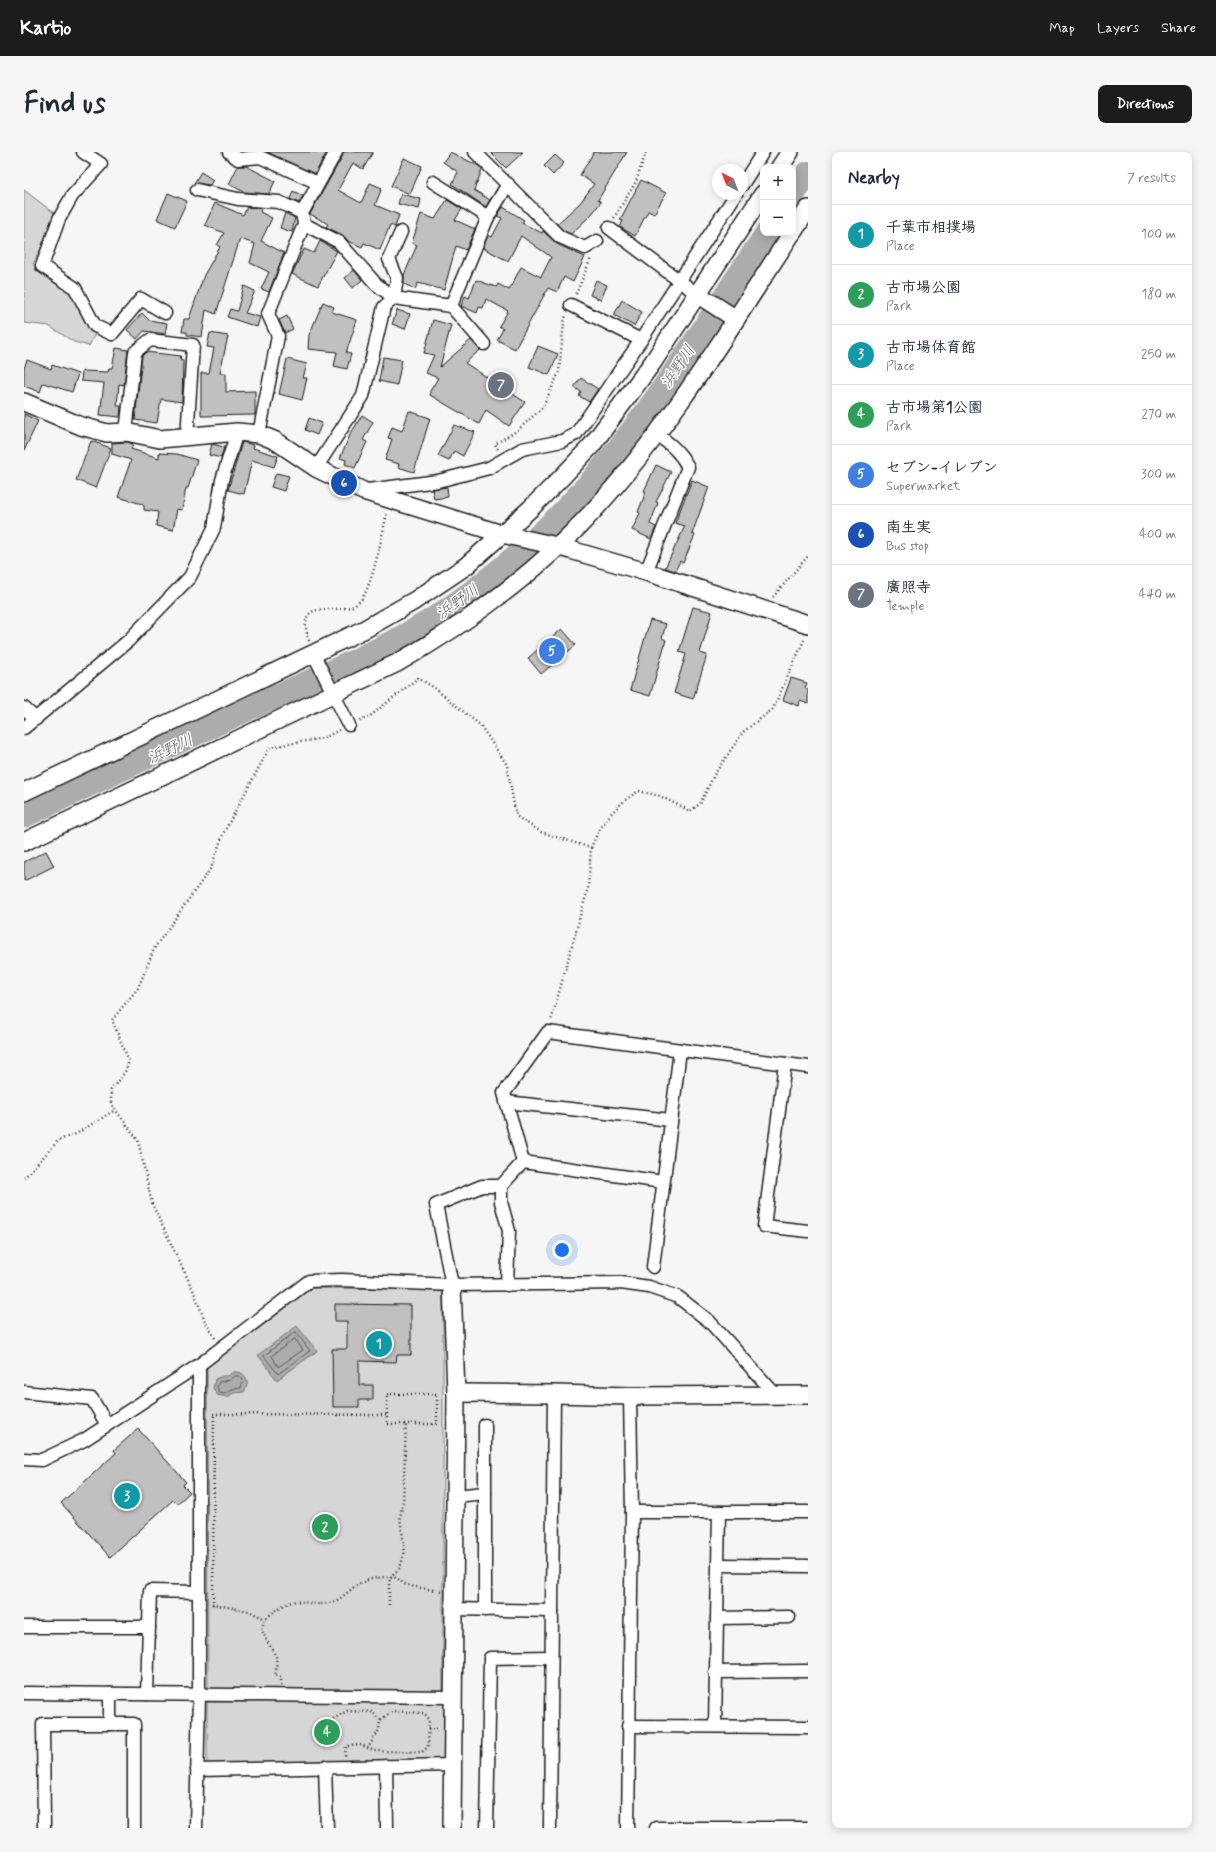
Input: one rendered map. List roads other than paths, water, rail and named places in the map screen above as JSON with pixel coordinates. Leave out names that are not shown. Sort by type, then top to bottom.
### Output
[{"type":"street","points":[[83,152],[101,164],[72,196],[59,219],[42,266],[75,288],[96,326],[112,334],[141,299],[165,313]]},
{"type":"street","points":[[229,152],[238,159],[260,157],[318,183]]},
{"type":"street","points":[[259,434],[278,336],[268,314],[303,218],[318,183],[335,152]]},
{"type":"street","points":[[475,152],[560,237],[585,248],[597,241]]},
{"type":"street","points":[[748,176],[763,152]]},
{"type":"street","points":[[782,164],[790,152]]},
{"type":"street","points":[[433,182],[488,217]]},
{"type":"street","points":[[451,306],[488,217],[508,184]]},
{"type":"street","points":[[197,190],[238,199],[279,202],[339,242],[376,284],[394,298],[451,306],[484,344]]},
{"type":"street","points":[[24,792],[365,629],[414,601],[466,566],[563,476],[592,445],[653,362],[760,199]]},
{"type":"street","points":[[363,491],[438,481],[489,468],[522,449],[562,441],[576,434],[732,200]]},
{"type":"street","points":[[796,227],[808,209]]},
{"type":"street","points":[[609,228],[628,240],[697,294],[736,319]]},
{"type":"street","points":[[316,468],[363,396],[384,307],[394,298],[397,278],[389,259],[401,232]]},
{"type":"street","points":[[24,842],[397,663],[442,637],[519,581],[593,511],[627,472],[690,387],[790,236]]},
{"type":"street","points":[[571,305],[640,340]]},
{"type":"street","points":[[126,432],[135,352],[150,340],[193,345],[187,438]]},
{"type":"street","points":[[24,402],[81,426],[107,433],[126,432],[160,439],[187,438],[237,432],[259,434],[276,441],[316,468],[363,491],[502,534],[557,546],[646,572],[808,624]]},
{"type":"street","points":[[24,728],[128,641],[190,577],[214,528],[222,480],[237,432]]},
{"type":"street","points":[[576,434],[592,445]]},
{"type":"street","points":[[646,572],[688,467],[682,455],[670,443],[655,434]]},
{"type":"street","points":[[314,654],[349,725]]},
{"type":"street","points":[[24,708],[36,719]]},
{"type":"street","points":[[523,1162],[504,1092],[548,1032],[808,1067]]},
{"type":"street","points":[[653,1267],[680,1050]]},
{"type":"street","points":[[785,1064],[764,1226],[808,1231]]},
{"type":"street","points":[[506,1102],[671,1120]]},
{"type":"street","points":[[523,1162],[663,1182]]},
{"type":"street","points":[[507,1285],[509,1231],[501,1202],[501,1186],[523,1162]]},
{"type":"street","points":[[452,1828],[456,1393],[452,1286],[436,1205],[482,1186],[501,1186]]},
{"type":"street","points":[[24,1459],[42,1460],[84,1440],[199,1365],[309,1281],[342,1280],[452,1286],[621,1283],[649,1287],[678,1297],[709,1321],[775,1394]]},
{"type":"street","points":[[196,1828],[199,1695],[199,1365]]},
{"type":"street","points":[[24,1392],[92,1399],[107,1425]]},
{"type":"street","points":[[456,1393],[630,1396],[808,1395]]},
{"type":"street","points":[[550,1828],[554,1394]]},
{"type":"street","points":[[628,1828],[628,1726],[632,1512],[630,1396]]},
{"type":"street","points":[[485,1425],[485,1610]]},
{"type":"street","points":[[455,1496],[485,1493]]},
{"type":"street","points":[[632,1512],[808,1512]]},
{"type":"street","points":[[715,1726],[719,1512]]},
{"type":"street","points":[[719,1565],[808,1566]]},
{"type":"street","points":[[147,1694],[150,1591],[199,1597]]},
{"type":"street","points":[[454,1609],[552,1611]]},
{"type":"street","points":[[717,1618],[789,1617]]},
{"type":"street","points":[[24,1627],[149,1627]]},
{"type":"street","points":[[487,1828],[490,1658],[551,1656]]},
{"type":"street","points":[[715,1672],[808,1671]]},
{"type":"street","points":[[24,1693],[454,1697]]},
{"type":"street","points":[[110,1694],[110,1724]]},
{"type":"street","points":[[44,1828],[43,1724],[134,1724],[134,1828]]},
{"type":"street","points":[[628,1726],[808,1727]]},
{"type":"street","points":[[197,1770],[453,1765]]},
{"type":"street","points":[[386,1766],[387,1828]]},
{"type":"street","points":[[325,1767],[327,1828]]},
{"type":"street","points":[[656,1828],[808,1828]]},
{"type":"water","points":[[297,1326],[317,1351],[277,1380],[258,1355]]},
{"type":"water","points":[[234,1372],[242,1373],[246,1378],[247,1385],[244,1392],[233,1393],[228,1397],[217,1395],[213,1388],[215,1379],[228,1376]]},
{"type":"waterway","name":"浜野川","points":[[796,191],[808,173]]},
{"type":"waterway","name":"浜野川","points":[[24,816],[386,645],[445,611],[509,563],[553,522],[584,490],[613,455],[667,383],[765,236]]},
{"type":"place","name":"廣照寺","points":[[501,385]]},
{"type":"place","name":"南生実","points":[[344,483]]},
{"type":"place","name":"セブン-イレブン","points":[[552,651]]},
{"type":"place","name":"千葉市相撲場","points":[[379,1344]]},
{"type":"place","name":"古市場体育館","points":[[127,1496]]},
{"type":"place","name":"古市場公園","points":[[325,1527]]},
{"type":"place","name":"古市場第1公園","points":[[327,1732]]}]
